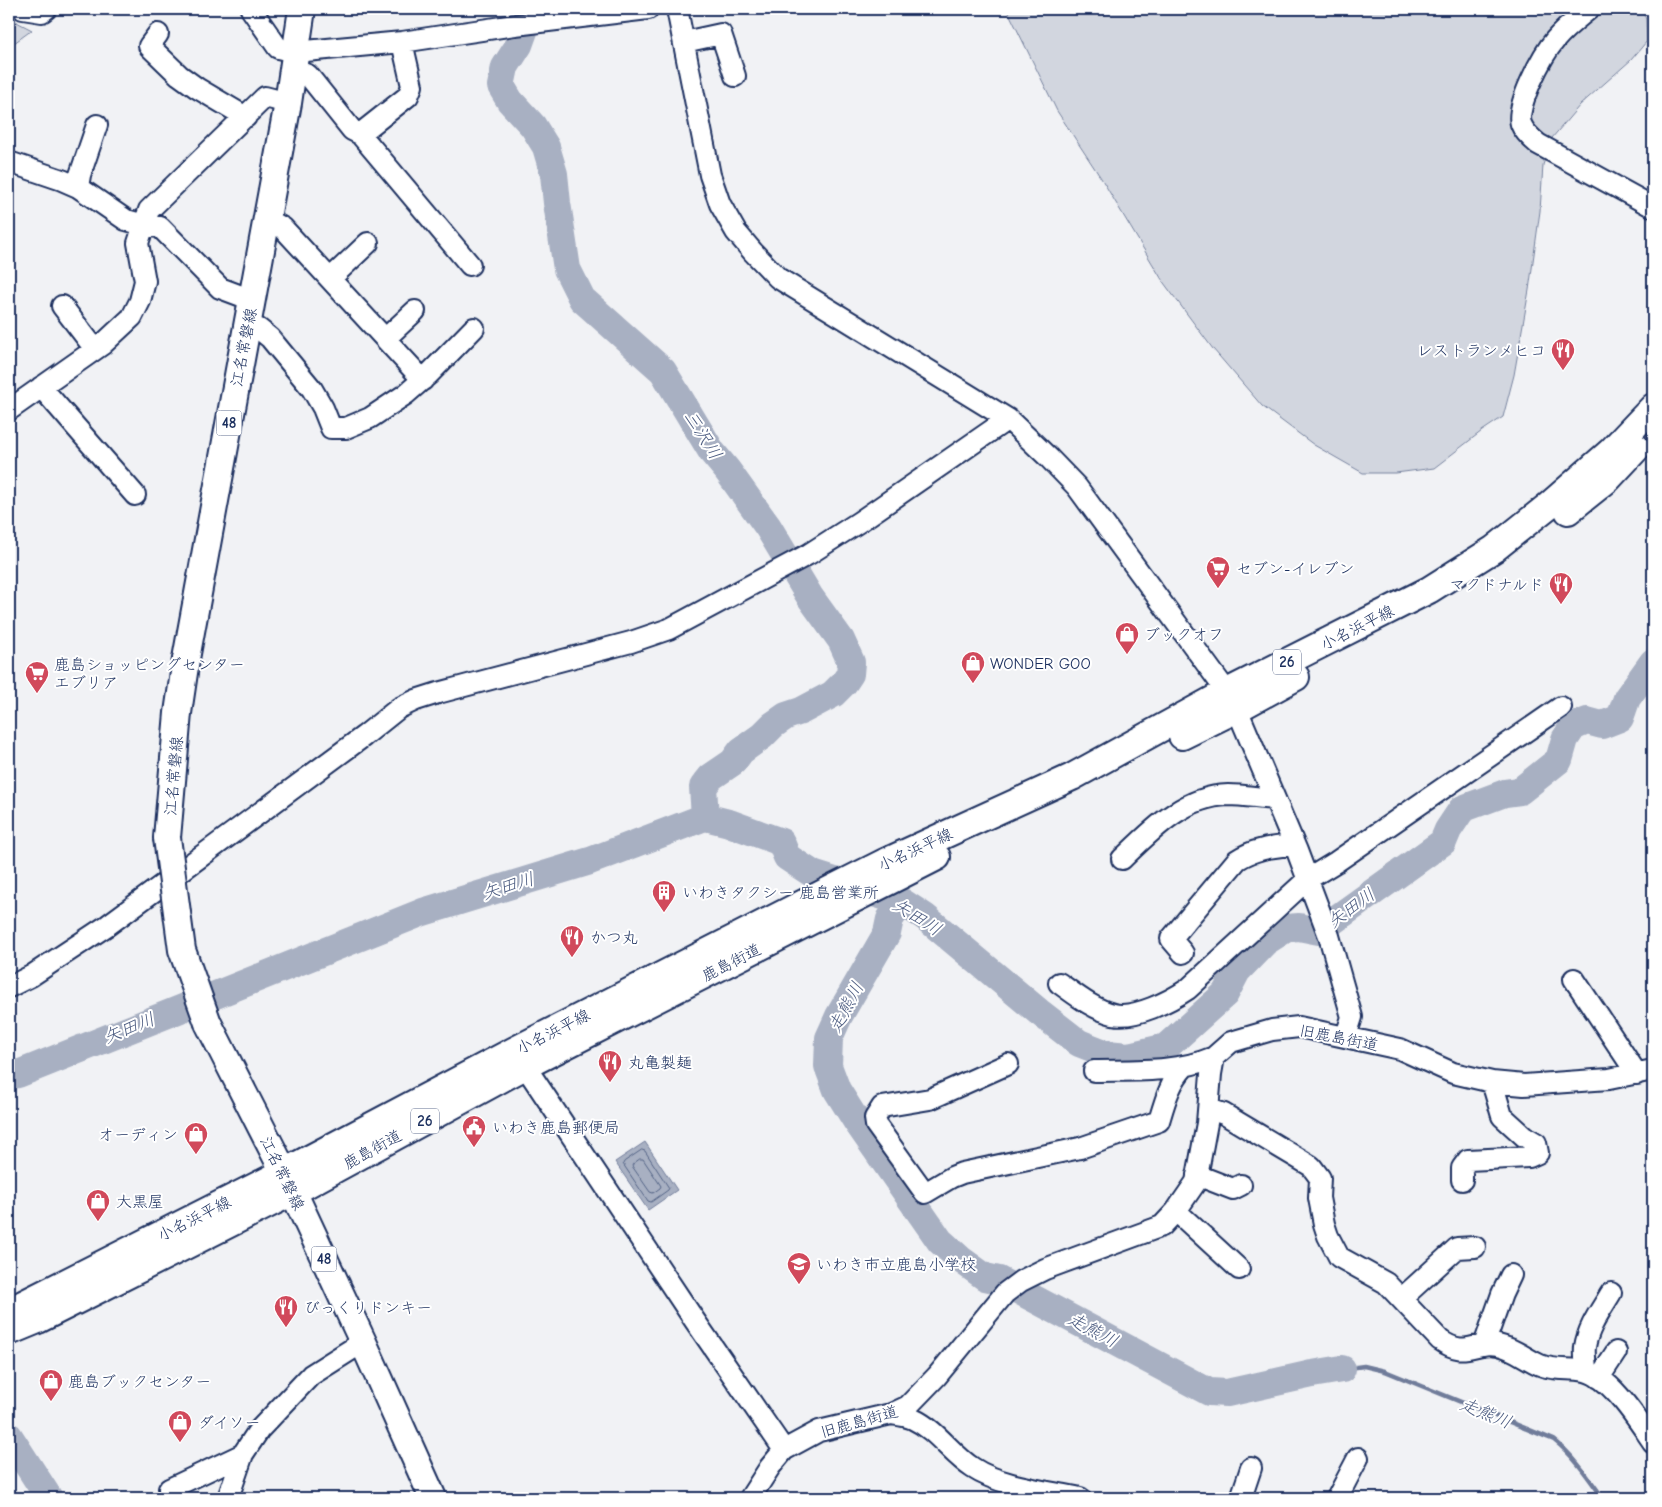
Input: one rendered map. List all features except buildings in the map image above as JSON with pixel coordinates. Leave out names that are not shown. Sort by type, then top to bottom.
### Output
[{"type":"main road","name":"江名常磐線","points":[[302,9],[288,103],[186,659],[178,713],[167,838],[182,950],[208,1023],[288,1182],[433,1498]]},
{"type":"main road","name":"小名浜平線","points":[[1232,700],[1429,590],[1494,549],[1548,506],[1611,451],[1653,407]]},
{"type":"main road","name":"小名浜平線","points":[[836,898],[1484,574],[1536,537],[1608,478],[1653,432]]},
{"type":"main road","name":"鹿島街道","points":[[520,1058],[836,898]]},
{"type":"main road","name":"小名浜平線","points":[[9,1311],[288,1182],[520,1058]]},
{"type":"main road","name":"26","points":[[9,1332],[38,1320],[288,1182]]},
{"type":"street","points":[[23,9],[42,12],[46,9]]},
{"type":"street","points":[[251,9],[278,48],[294,60],[308,75],[352,130],[360,134],[470,265]]},
{"type":"street","points":[[294,60],[508,26],[648,9]]},
{"type":"street","points":[[677,9],[710,175],[720,204],[736,232],[778,278],[1008,419],[1077,487],[1232,700],[1294,845],[1329,936],[1352,1017],[1346,1036]]},
{"type":"street","points":[[1589,9],[1562,32],[1544,54],[1523,100],[1520,112],[1521,124],[1527,134],[1538,144],[1653,207]]},
{"type":"street","points":[[158,34],[148,46],[179,75],[246,117]]},
{"type":"street","points":[[684,42],[721,34],[735,76]]},
{"type":"street","points":[[360,134],[408,96],[412,86],[402,42]]},
{"type":"street","points":[[9,410],[95,349],[132,317],[140,301],[145,281],[138,243],[149,210],[265,97],[288,103]]},
{"type":"street","points":[[78,188],[80,175],[97,125]]},
{"type":"street","points":[[9,162],[62,180],[85,191],[126,220],[144,226],[160,227],[220,288],[249,312],[259,329],[270,338],[312,389],[323,408],[331,428],[346,428],[370,418],[406,394],[423,380],[474,328]]},
{"type":"street","points":[[267,219],[283,228],[423,380]]},
{"type":"street","points":[[330,279],[368,243]]},
{"type":"street","points":[[62,306],[95,349]]},
{"type":"street","points":[[386,339],[415,311]]},
{"type":"street","points":[[41,387],[135,495]]},
{"type":"street","points":[[9,987],[31,976],[108,925],[364,736],[399,708],[438,693],[631,642],[669,629],[809,554],[859,522],[1008,419]]},
{"type":"street","points":[[1060,983],[1096,1008],[1114,1014],[1127,1014],[1174,999],[1336,862],[1561,706]]},
{"type":"street","points":[[1122,859],[1168,817],[1203,798],[1228,795],[1274,799]]},
{"type":"street","points":[[1183,953],[1171,939],[1237,860],[1264,848],[1294,845]]},
{"type":"street","points":[[1574,979],[1645,1072]]},
{"type":"street","name":"旧鹿島街道","points":[[750,1498],[770,1467],[784,1450],[819,1430],[891,1414],[908,1406],[937,1376],[1011,1288],[1025,1278],[1162,1226],[1176,1211],[1196,1182],[1209,1109],[1214,1057],[1231,1042],[1272,1030],[1299,1027],[1400,1049],[1453,1073],[1492,1082],[1524,1085],[1609,1079],[1645,1072]]},
{"type":"street","points":[[1094,1071],[1170,1070],[1199,1064],[1214,1057]]},
{"type":"street","points":[[520,1058],[695,1321],[784,1450]]},
{"type":"street","points":[[1008,1064],[930,1099],[882,1107],[875,1118],[876,1125],[925,1193],[952,1176],[1080,1148],[1159,1121],[1169,1090],[1176,1075],[1184,1067]]},
{"type":"street","points":[[1462,1180],[1462,1168],[1468,1160],[1529,1157],[1538,1153],[1536,1142],[1524,1136],[1502,1116],[1492,1082]]},
{"type":"street","points":[[1209,1109],[1224,1114],[1311,1166],[1320,1178],[1319,1198],[1324,1224],[1339,1257],[1386,1283],[1431,1331],[1448,1346],[1464,1350],[1497,1345],[1506,1347],[1541,1366],[1592,1375],[1613,1391],[1630,1409],[1653,1442]]},
{"type":"street","points":[[1198,1175],[1233,1189],[1241,1185]]},
{"type":"street","points":[[1176,1211],[1239,1269]]},
{"type":"street","points":[[1401,1299],[1457,1248],[1475,1247]]},
{"type":"street","points":[[1484,1346],[1502,1294],[1511,1275]]},
{"type":"street","points":[[1592,1375],[1585,1349],[1588,1335],[1590,1328],[1611,1293]]},
{"type":"street","points":[[228,1498],[243,1454],[259,1430],[311,1375],[363,1342]]},
{"type":"street","points":[[1592,1375],[1616,1352]]},
{"type":"street","points":[[891,1414],[912,1418],[936,1435],[972,1468],[990,1477],[1080,1498]]},
{"type":"street","points":[[169,1489],[243,1454]]},
{"type":"street","points":[[1337,1498],[1358,1458]]},
{"type":"street","points":[[1241,1498],[1251,1468]]},
{"type":"shaded area","points":[[1007,9],[1641,9],[1646,19],[1647,41],[1631,60],[1580,105],[1552,138],[1543,165],[1540,211],[1529,290],[1514,375],[1503,417],[1434,468],[1396,473],[1363,473],[1314,445],[1262,406],[1213,349],[1164,283],[1101,178],[1057,111]]},
{"type":"shaded area","points":[[9,18],[32,30],[10,46],[9,45]]},
{"type":"water","points":[[645,1142],[677,1190],[648,1210],[615,1162]]},
{"type":"waterway","name":"三沢川","points":[[532,9],[519,45],[505,67],[501,86],[510,101],[533,126],[546,147],[554,174],[567,269],[582,299],[663,371],[712,452],[768,527],[810,597],[841,640],[851,662],[850,674],[833,694],[801,711],[786,716],[741,751],[733,762],[711,777],[703,787],[705,817]]},
{"type":"waterway","name":"矢田川","points":[[9,1075],[18,1074],[423,912],[590,861],[705,817],[729,823],[781,842],[787,857],[813,874],[902,902],[925,917],[1079,1043],[1107,1054],[1128,1056],[1166,1047],[1225,994],[1237,971],[1265,942],[1287,928],[1299,927],[1319,931],[1443,842],[1448,830],[1462,809],[1505,793],[1520,791],[1559,760],[1565,739],[1573,727],[1587,721],[1602,725],[1620,718],[1627,698],[1653,662]]},
{"type":"waterway","name":"走熊川","points":[[902,902],[890,919],[887,933],[839,1016],[829,1038],[828,1066],[837,1090],[857,1122],[940,1241],[960,1259],[985,1277],[999,1280],[1209,1392],[1227,1393],[1342,1369]]},
{"type":"waterway","name":"走熊川","points":[[1342,1369],[1364,1366],[1385,1371],[1554,1440],[1574,1460],[1603,1498]]},
{"type":"waterway","points":[[9,1436],[49,1498]]},
{"type":"place","name":"レストランメヒコ","points":[[1563,371]]},
{"type":"place","name":"セブン-イレブン","points":[[1218,589]]},
{"type":"place","name":"マクドナルド","points":[[1561,605]]},
{"type":"place","name":"ブックオフ","points":[[1127,655]]},
{"type":"place","name":"WONDER GOO","points":[[973,684]]},
{"type":"place","name":"鹿島ショッピングセンター エブリア","points":[[37,694]]},
{"type":"place","name":"いわきタクシー 鹿島営業所","points":[[664,913]]},
{"type":"place","name":"かつ丸","points":[[572,958]]},
{"type":"place","name":"丸亀製麺","points":[[610,1083]]},
{"type":"place","name":"いわき鹿島郵便局","points":[[474,1148]]},
{"type":"place","name":"オーディン","points":[[196,1155]]},
{"type":"place","name":"大黒屋","points":[[98,1222]]},
{"type":"place","name":"いわき市立鹿島小学校","points":[[799,1285]]},
{"type":"place","name":"びっくりドンキー","points":[[286,1328]]},
{"type":"place","name":"鹿島ブックセンター","points":[[51,1402]]},
{"type":"place","name":"ダイソー","points":[[180,1443]]}]
